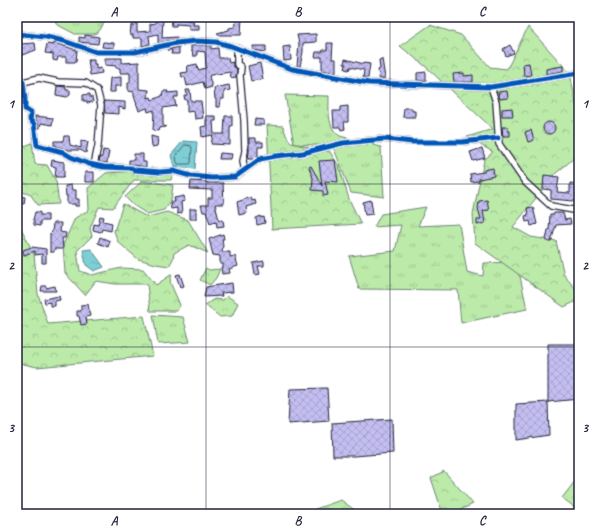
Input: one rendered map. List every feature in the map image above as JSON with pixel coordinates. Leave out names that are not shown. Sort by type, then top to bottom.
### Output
[{"type":"street","points":[[17,34],[46,37],[64,41],[96,52],[135,52],[176,43],[196,41],[216,42],[292,68],[369,83],[491,86],[579,73]]},
{"type":"street","points":[[236,48],[237,64],[241,66],[240,76],[243,96],[245,150],[242,161],[246,169]]},
{"type":"street","points":[[17,80],[23,82],[39,78],[58,82],[86,83],[97,90],[101,105],[98,146],[94,164]]},
{"type":"street","points":[[23,82],[25,109],[31,113],[30,120],[34,124],[37,146],[63,152],[71,157],[104,167],[131,168],[135,170],[160,172],[173,171],[191,176],[212,178],[235,176],[260,159],[303,153],[343,143],[385,139],[412,142],[462,142],[498,138]]},
{"type":"street","points":[[491,86],[496,102],[499,144],[525,182],[551,206],[579,211]]},
{"type":"green space","points":[[55,17],[107,17],[100,30],[95,34],[75,34],[56,24]]},
{"type":"green space","points":[[430,25],[461,35],[490,67],[507,69],[528,27],[570,73],[579,119],[579,154],[555,174],[513,227],[531,237],[556,241],[564,275],[579,293],[579,300],[564,307],[475,243],[473,214],[484,160],[493,152],[467,137],[493,129],[425,66],[400,46]]},
{"type":"green space","points":[[285,95],[329,96],[331,124],[336,133],[340,136],[381,147],[384,197],[351,193],[333,146],[294,144]]},
{"type":"green space","points":[[267,125],[283,126],[291,143],[330,152],[339,166],[349,199],[361,224],[272,229]]},
{"type":"green space","points":[[32,143],[35,164],[47,165],[56,181],[59,204],[38,205],[30,194],[17,191],[17,184],[22,169],[17,169],[17,149]]},
{"type":"green space","points":[[139,171],[173,174],[171,180],[134,180],[113,208],[99,207],[90,228],[92,236],[77,251],[80,271],[92,275],[121,268],[143,269],[156,285],[172,274],[170,282],[180,305],[177,311],[150,311],[147,284],[115,284],[96,281],[85,295],[65,273],[63,245],[75,218],[89,210],[88,188],[106,173]]},
{"type":"green space","points":[[142,181],[173,185],[171,200],[164,210],[147,214],[133,205],[125,197]]},
{"type":"green space","points":[[123,204],[147,217],[167,212],[188,220],[208,253],[189,245],[174,253],[173,259],[169,266],[138,259],[118,242],[114,231]]},
{"type":"green space","points":[[426,207],[418,226],[459,224],[467,272],[483,276],[484,263],[517,262],[527,309],[461,323],[458,290],[359,289],[349,256],[395,251],[401,225],[374,227],[381,214]]},
{"type":"green space","points":[[17,227],[21,228],[34,254],[38,294],[48,324],[144,316],[153,356],[37,367],[19,363],[17,348]]},
{"type":"green space","points":[[206,268],[209,270],[220,269],[216,278],[210,285],[200,280]]},
{"type":"green space","points":[[227,296],[238,303],[232,316],[220,317],[205,305],[214,299],[223,300]]},
{"type":"green space","points":[[153,315],[183,317],[190,342],[158,344]]},
{"type":"green space","points":[[444,471],[473,504],[452,514],[443,514],[431,478]]},
{"type":"green space","points":[[579,476],[579,514],[577,514],[572,505],[562,498]]},
{"type":"green space","points":[[341,500],[360,514],[314,514],[315,509]]},
{"type":"water","points":[[183,141],[197,142],[195,169],[174,167],[171,155]]},
{"type":"water","points":[[91,249],[104,267],[94,271],[86,265],[83,250]]},
{"type":"building","points":[[235,17],[242,17],[241,35],[218,35],[217,33],[235,27]]},
{"type":"building","points":[[171,18],[194,21],[193,25],[199,25],[199,30],[189,30],[189,25],[176,24],[176,26],[172,26]]},
{"type":"building","points":[[156,19],[163,19],[162,38],[177,37],[177,39],[158,43],[158,34],[149,36],[150,44],[142,46],[142,38],[133,38],[133,35],[130,35],[131,26],[133,26],[133,23],[137,23],[137,32],[150,31],[150,24],[156,23]]},
{"type":"building","points":[[316,34],[316,42],[303,43],[300,66],[297,66],[299,44],[297,35]]},
{"type":"building","points":[[85,35],[99,37],[98,44],[79,42],[79,37],[85,38]]},
{"type":"building","points":[[103,42],[114,43],[114,48],[102,47]]},
{"type":"building","points":[[35,43],[36,50],[22,55],[20,44]]},
{"type":"building","points":[[54,43],[77,50],[76,62],[66,62],[66,57],[58,57],[57,61],[53,60],[53,54],[45,53],[47,44],[54,45]]},
{"type":"building","points":[[327,43],[333,43],[332,59],[336,59],[336,73],[322,70],[322,57],[315,57],[316,52],[327,50]]},
{"type":"building","points":[[510,45],[514,53],[506,56],[503,49]]},
{"type":"building","points":[[191,46],[211,46],[211,49],[218,48],[219,58],[228,58],[229,63],[233,62],[233,66],[237,69],[236,77],[231,78],[230,72],[211,75],[209,76],[212,87],[205,89],[203,82],[187,86],[185,77],[182,77],[181,73],[188,72],[187,66],[197,64],[198,70],[206,68],[205,52],[197,51],[197,56],[193,56]]},
{"type":"building","points":[[253,46],[266,46],[266,52],[253,50]]},
{"type":"building","points":[[290,46],[291,60],[284,61],[283,47]]},
{"type":"building","points":[[179,47],[179,54],[171,54],[172,50],[167,50]]},
{"type":"building","points":[[105,58],[122,58],[122,63],[139,62],[139,89],[149,90],[148,98],[151,97],[152,100],[162,96],[163,91],[168,91],[167,93],[178,92],[178,97],[174,97],[176,106],[163,108],[163,125],[166,127],[159,128],[158,131],[153,130],[154,110],[148,112],[147,108],[139,111],[134,92],[128,91],[130,73],[120,73],[120,68],[105,65]]},
{"type":"building","points":[[345,59],[370,64],[368,78],[363,78],[364,70],[350,67],[349,70],[345,69]]},
{"type":"building","points":[[382,59],[385,78],[379,79],[379,60]]},
{"type":"building","points":[[88,60],[94,60],[96,69],[101,68],[102,73],[90,75]]},
{"type":"building","points":[[260,63],[263,79],[251,81],[248,66]]},
{"type":"building","points":[[529,63],[531,75],[524,76],[523,64]]},
{"type":"building","points":[[563,66],[563,71],[546,74],[546,69]]},
{"type":"building","points":[[426,72],[426,81],[417,80],[417,73]]},
{"type":"building","points":[[464,73],[464,76],[473,75],[473,82],[454,82],[453,74]]},
{"type":"building","points":[[121,77],[121,86],[115,86],[115,92],[109,92],[110,78]]},
{"type":"building","points":[[229,85],[230,90],[224,91],[224,99],[221,99],[220,107],[216,107],[214,88]]},
{"type":"building","points":[[57,86],[66,87],[66,90],[70,90],[70,95],[67,97],[56,95]]},
{"type":"building","points":[[186,90],[190,90],[191,101],[201,101],[203,118],[195,119],[194,111],[187,112],[187,100],[185,100],[184,96],[187,95]]},
{"type":"building","points":[[507,91],[508,98],[500,99],[498,92]]},
{"type":"building","points":[[90,94],[93,102],[87,103],[87,101],[83,101],[83,95]]},
{"type":"building","points":[[104,101],[125,102],[125,109],[119,107],[119,114],[105,113]]},
{"type":"building","points":[[348,106],[348,122],[344,122],[345,129],[341,130],[340,127],[334,127],[333,111],[340,111],[340,107]]},
{"type":"building","points":[[404,108],[412,108],[412,111],[415,111],[415,117],[403,117]]},
{"type":"building","points":[[512,108],[513,116],[502,116],[502,109]]},
{"type":"building","points":[[35,116],[53,118],[52,125],[41,123],[39,128]]},
{"type":"building","points":[[206,116],[216,116],[216,121],[213,121],[214,134],[224,134],[225,116],[232,116],[232,126],[230,126],[230,145],[211,144],[213,135],[202,137],[201,127],[206,126]]},
{"type":"building","points":[[255,119],[264,120],[264,125],[254,125]]},
{"type":"building","points":[[547,122],[551,122],[555,128],[551,134],[547,134],[543,130],[543,126]]},
{"type":"building","points":[[502,127],[508,127],[510,136],[503,136]]},
{"type":"building","points":[[531,130],[534,140],[528,142],[525,132]]},
{"type":"building","points":[[64,136],[69,136],[70,145],[81,148],[81,141],[88,142],[86,153],[80,150],[68,150],[54,145],[54,141],[63,141]]},
{"type":"building","points":[[151,136],[158,138],[157,146],[152,147]]},
{"type":"building","points":[[249,138],[256,138],[256,142],[263,142],[263,147],[258,147],[258,155],[253,159],[248,159]]},
{"type":"building","points":[[482,148],[485,158],[473,161],[470,152]]},
{"type":"building","points":[[103,150],[109,151],[107,163],[99,162],[100,157],[102,157]]},
{"type":"building","points":[[220,153],[232,154],[231,159],[219,159]]},
{"type":"building","points":[[134,154],[143,154],[143,162],[146,162],[146,167],[129,164],[129,160],[134,160]]},
{"type":"building","points":[[52,160],[64,162],[64,177],[55,177],[56,167],[51,166]]},
{"type":"building","points":[[335,160],[338,182],[325,181],[328,195],[323,196],[323,191],[312,190],[313,178],[309,167],[311,166],[322,186],[319,161]]},
{"type":"building","points":[[493,168],[494,176],[471,182],[470,174],[484,172],[484,170]]},
{"type":"building","points":[[85,172],[94,172],[94,182],[85,182]]},
{"type":"building","points":[[544,175],[559,177],[557,192],[570,193],[570,183],[579,184],[579,200],[551,199],[551,190],[543,189]]},
{"type":"building","points":[[191,181],[223,183],[224,204],[215,204],[219,220],[223,220],[224,226],[217,227],[216,221],[210,223],[206,212],[203,212],[201,205],[208,205],[208,198],[212,198],[212,190],[190,189]]},
{"type":"building","points":[[71,185],[72,190],[76,190],[76,199],[79,199],[79,206],[75,206],[75,204],[67,204],[65,186]]},
{"type":"building","points":[[17,196],[25,197],[24,204],[17,203]]},
{"type":"building","points":[[184,196],[185,201],[181,202],[182,213],[177,214],[177,208],[171,209],[170,202],[175,202],[174,198]]},
{"type":"building","points":[[251,197],[252,201],[255,200],[256,204],[246,207],[247,213],[239,215],[237,202]]},
{"type":"building","points":[[371,200],[373,214],[365,215],[363,202]]},
{"type":"building","points":[[487,200],[489,210],[483,211],[485,223],[477,225],[477,220],[481,219],[478,208],[479,201]]},
{"type":"building","points":[[533,207],[537,224],[531,226],[530,221],[526,222],[525,216],[528,215],[527,208]]},
{"type":"building","points":[[190,209],[196,209],[196,219],[190,219]]},
{"type":"building","points":[[35,212],[40,212],[40,215],[48,215],[48,221],[40,221],[40,226],[34,225],[33,220]]},
{"type":"building","points":[[563,213],[565,220],[570,219],[571,224],[556,225],[551,242],[549,242],[546,240],[549,230],[550,214]]},
{"type":"building","points":[[100,216],[104,217],[103,221],[112,223],[111,231],[102,229],[101,232],[93,230],[94,224],[98,225]]},
{"type":"building","points":[[261,216],[261,218],[264,217],[265,223],[257,225],[256,218]]},
{"type":"building","points":[[53,223],[61,223],[60,232],[66,233],[65,238],[62,238],[63,249],[54,249],[54,252],[50,252],[50,234],[52,232]]},
{"type":"building","points":[[223,234],[224,239],[222,239],[222,252],[230,252],[230,257],[235,256],[238,266],[229,269],[230,273],[222,274],[221,267],[223,267],[223,264],[220,264],[220,256],[213,255],[209,239]]},
{"type":"building","points":[[100,237],[110,241],[108,247],[98,243]]},
{"type":"building","points":[[32,247],[46,249],[46,263],[42,263],[42,254],[35,255],[35,251],[24,255],[23,250]]},
{"type":"building","points":[[264,261],[264,266],[258,266],[260,274],[255,275],[253,263]]},
{"type":"building","points":[[180,274],[184,286],[180,287],[176,275]]},
{"type":"building","points":[[232,283],[233,292],[221,293],[222,296],[204,297],[206,287]]},
{"type":"building","points":[[42,286],[46,286],[46,288],[55,286],[56,291],[41,291]]},
{"type":"building","points":[[59,296],[60,300],[55,301],[55,306],[50,306],[50,302],[45,303],[44,299]]},
{"type":"building","points":[[88,304],[90,316],[86,317],[87,324],[81,325],[79,316],[77,316],[77,311],[81,311],[81,305]]},
{"type":"building","points":[[548,344],[579,344],[579,399],[548,402]]},
{"type":"building","points":[[327,388],[329,421],[288,424],[290,389]]},
{"type":"building","points":[[548,402],[549,435],[516,440],[516,404]]},
{"type":"building","points":[[392,419],[393,453],[333,456],[332,423]]},
{"type":"cycle path","points":[[17,34],[46,37],[64,41],[96,52],[135,52],[176,43],[196,41],[216,42],[231,46],[292,69],[369,83],[491,87],[579,73]]},
{"type":"cycle path","points":[[17,80],[23,82],[25,109],[31,113],[30,120],[34,124],[37,145],[63,152],[89,164],[104,167],[131,168],[135,170],[160,172],[173,171],[191,176],[212,178],[235,177],[260,159],[303,153],[343,143],[385,139],[412,142],[462,142],[498,138]]}]
